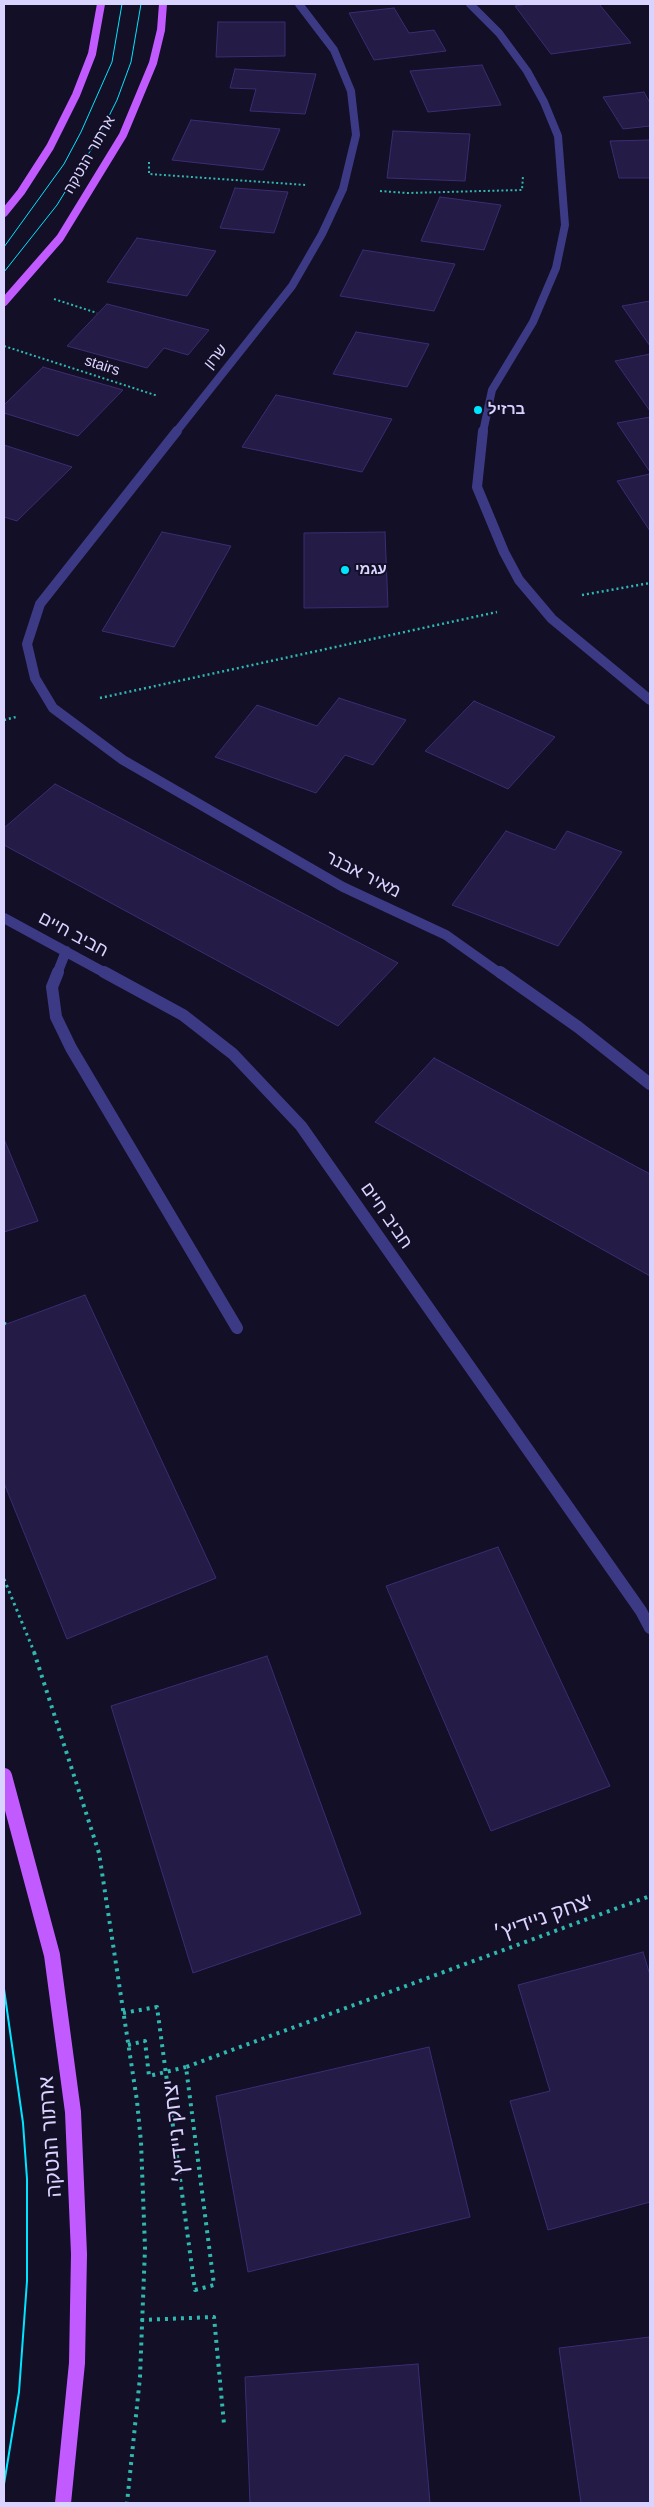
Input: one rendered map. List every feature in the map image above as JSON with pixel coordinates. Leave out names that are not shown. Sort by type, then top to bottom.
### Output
[{"type":"main road","points":[[4,213],[21,192],[50,147],[76,95],[92,54],[102,4]]},
{"type":"main road","name":"ארתור הנטקה","points":[[4,302],[60,238],[123,136],[153,64],[161,30],[163,4]]},
{"type":"main road","name":"ארתור הנטקה","points":[[4,1776],[28,1859],[52,1955],[73,2112],[79,2254],[78,2333],[63,2503]]},
{"type":"street","name":"שרון","points":[[53,708],[35,678],[27,644],[40,604],[193,408],[292,286],[322,234],[343,189],[356,136],[351,91],[334,50],[299,4]]},
{"type":"street","points":[[470,4],[499,33],[527,71],[544,102],[558,136],[563,179],[565,225],[556,268],[532,322],[492,390],[480,446],[476,487],[504,552],[519,580],[552,619],[650,700]]},
{"type":"street","name":"מאיר אבנר","points":[[53,708],[124,760],[157,780],[343,887],[446,935],[578,1027],[650,1084]]},
{"type":"street","name":"חביב חיים","points":[[4,918],[184,1015],[233,1054],[302,1126],[636,1603],[650,1628]]},
{"type":"street","points":[[66,951],[52,987],[56,1017],[70,1048],[237,1328]]},
{"type":"path","points":[[47,297],[97,313]]},
{"type":"path","name":"stairs","points":[[4,346],[193,408]]},
{"type":"path","points":[[4,720],[538,603],[650,583]]},
{"type":"path","points":[[4,1579],[36,1657],[99,1853],[141,2142],[145,2248],[140,2377],[127,2503]]},
{"type":"path","name":"יצחק ניידיץ׳","points":[[123,2012],[158,2007],[195,2290],[214,2286],[186,2067],[650,1896]]},
{"type":"path","points":[[128,2045],[145,2040],[148,2076],[186,2067]]},
{"type":"path","points":[[142,2320],[214,2317],[224,2424]]},
{"type":"building","points":[[528,4],[599,4],[631,43],[551,54],[515,6]]},
{"type":"building","points":[[394,8],[409,33],[434,30],[446,51],[374,60],[349,13]]},
{"type":"building","points":[[218,22],[285,22],[285,56],[216,57]]},
{"type":"building","points":[[482,65],[501,105],[428,112],[410,71]]},
{"type":"building","points":[[235,69],[316,74],[305,114],[250,111],[256,89],[230,88]]},
{"type":"building","points":[[644,92],[650,103],[650,126],[623,129],[603,97]]},
{"type":"building","points":[[191,120],[280,129],[263,170],[172,160]]},
{"type":"building","points":[[393,131],[470,134],[465,181],[387,178]]},
{"type":"building","points":[[650,140],[650,178],[619,178],[610,141]]},
{"type":"building","points":[[235,188],[288,192],[274,233],[220,228]]},
{"type":"building","points":[[440,197],[501,205],[484,250],[421,241]]},
{"type":"building","points":[[137,238],[216,251],[187,296],[107,282]]},
{"type":"building","points":[[363,250],[455,264],[434,311],[340,296]]},
{"type":"building","points":[[650,301],[650,346],[622,306]]},
{"type":"building","points":[[107,304],[209,330],[188,355],[164,348],[147,368],[67,346]]},
{"type":"building","points":[[356,332],[429,344],[407,387],[333,374]]},
{"type":"building","points":[[650,354],[650,411],[615,361]]},
{"type":"building","points":[[43,367],[123,390],[78,436],[4,413],[4,405]]},
{"type":"building","points":[[276,395],[392,419],[362,472],[242,447]]},
{"type":"building","points":[[650,417],[650,472],[617,423]]},
{"type":"building","points":[[4,445],[72,467],[17,521],[4,517]]},
{"type":"building","points":[[650,474],[650,531],[617,481]]},
{"type":"building","points":[[162,532],[231,546],[174,647],[102,631]]},
{"type":"building","name":"עגמי","points":[[385,532],[388,607],[304,608],[304,533]]},
{"type":"building","points":[[339,698],[406,720],[373,765],[345,755],[316,793],[215,757],[257,705],[317,726]]},
{"type":"building","points":[[474,701],[555,737],[508,789],[425,751]]},
{"type":"building","points":[[55,784],[398,963],[338,1026],[4,845],[4,828]]},
{"type":"building","points":[[506,831],[555,850],[567,831],[622,852],[558,946],[452,905]]},
{"type":"building","points":[[434,1058],[650,1174],[650,1276],[375,1122]]},
{"type":"building","points":[[4,1139],[38,1221],[4,1232]]},
{"type":"building","points":[[85,1295],[216,1578],[67,1639],[4,1483],[4,1325]]},
{"type":"building","points":[[498,1547],[610,1786],[491,1831],[386,1586]]},
{"type":"building","points":[[267,1656],[361,1914],[193,1973],[111,1706]]},
{"type":"building","points":[[643,1952],[650,1975],[650,2202],[548,2230],[510,2101],[550,2091],[518,1985]]},
{"type":"building","points":[[429,2047],[470,2217],[248,2272],[216,2096]]},
{"type":"building","points":[[650,2337],[650,2503],[581,2503],[559,2348]]},
{"type":"building","points":[[418,2364],[430,2503],[250,2503],[245,2377]]},
{"type":"tram line","points":[[4,247],[64,164],[81,132],[112,62],[122,4]]},
{"type":"tram line","points":[[4,272],[57,205],[97,140],[117,100],[131,62],[141,4]]},
{"type":"tram line","points":[[4,1989],[23,2123],[27,2179],[27,2281],[19,2392],[4,2484]]},
{"type":"place","name":"ברזיל","points":[[478,410]]},
{"type":"place","name":"עגמי","points":[[345,570]]}]
